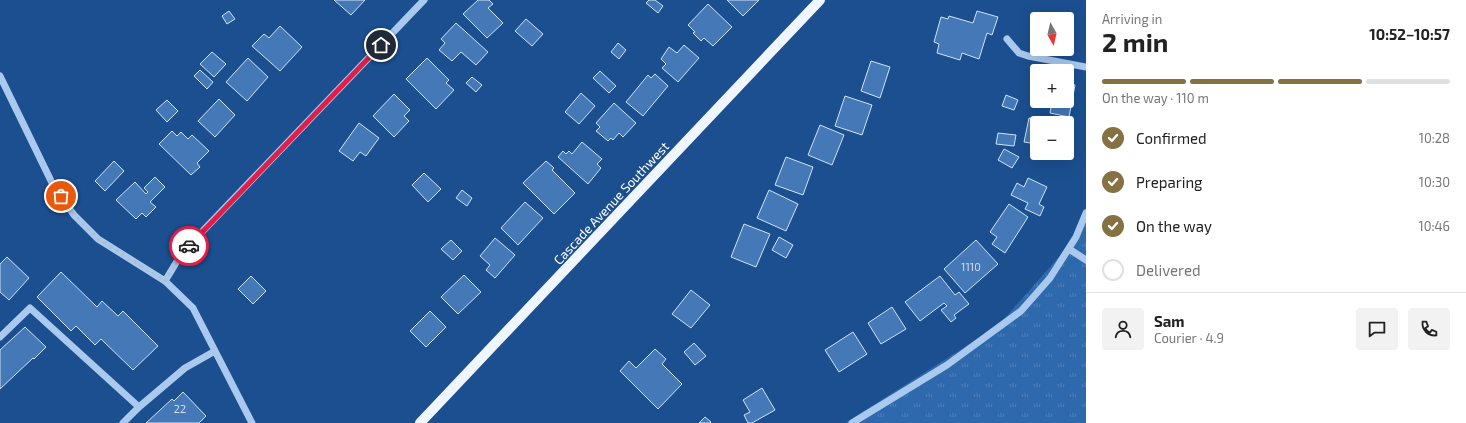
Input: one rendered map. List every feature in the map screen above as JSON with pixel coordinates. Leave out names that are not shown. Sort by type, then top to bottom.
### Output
[{"type":"main road","name":"Cascade Avenue Southwest","points":[[420,423],[820,0]]},
{"type":"street","points":[[165,281],[179,258],[198,236],[424,0]]},
{"type":"street","points":[[1007,39],[1019,53],[1086,67]]},
{"type":"street","points":[[0,76],[54,187],[74,214],[98,239],[165,281],[192,308],[252,423]]},
{"type":"street","points":[[852,423],[947,365],[1021,311],[1050,278],[1076,237],[1086,213]]},
{"type":"street","points":[[1069,249],[1086,260]]},
{"type":"street","points":[[0,337],[30,308],[139,407]]},
{"type":"street","points":[[123,423],[139,407],[185,368],[215,350]]},
{"type":"green space","points":[[1086,217],[1086,423],[845,423],[998,326],[1079,234]]},
{"type":"building","points":[[334,0],[365,0],[351,15]]},
{"type":"building","points":[[478,0],[489,0],[493,4],[488,8],[503,23],[487,38],[463,14]]},
{"type":"building","points":[[649,0],[655,0],[663,6],[658,13],[646,3]]},
{"type":"building","points":[[727,0],[759,0],[743,16]]},
{"type":"building","points":[[708,4],[732,27],[713,46],[704,38],[701,41],[688,25]]},
{"type":"building","points":[[229,11],[235,19],[227,24],[222,16]]},
{"type":"building","points":[[977,11],[998,17],[992,35],[987,33],[979,59],[962,53],[960,60],[937,53],[939,44],[934,42],[941,17],[948,19],[949,16],[973,23]]},
{"type":"building","points":[[526,19],[543,34],[532,46],[515,31]]},
{"type":"building","points":[[456,23],[488,52],[476,65],[461,52],[452,61],[439,50],[445,43],[441,39]]},
{"type":"building","points":[[280,26],[302,47],[280,71],[252,46],[264,34],[269,38]]},
{"type":"building","points":[[618,43],[626,50],[619,59],[611,52]]},
{"type":"building","points":[[684,45],[699,58],[678,82],[662,68],[666,64],[661,59],[669,47],[677,53]]},
{"type":"building","points":[[212,52],[226,64],[214,77],[200,64]]},
{"type":"building","points":[[248,58],[268,77],[247,101],[226,82]]},
{"type":"building","points":[[427,58],[449,80],[446,83],[454,90],[436,109],[406,79]]},
{"type":"building","points":[[871,61],[890,67],[880,98],[861,91]]},
{"type":"building","points":[[200,70],[213,82],[207,89],[194,76]]},
{"type":"building","points":[[600,71],[616,86],[609,93],[593,78]]},
{"type":"building","points":[[655,74],[668,86],[643,116],[626,102],[648,75],[651,78]]},
{"type":"building","points":[[472,77],[482,85],[476,92],[466,83]]},
{"type":"building","points":[[581,93],[595,106],[579,124],[565,112]]},
{"type":"building","points":[[394,94],[410,110],[404,116],[409,121],[394,137],[373,116]]},
{"type":"building","points":[[1006,95],[1018,100],[1014,110],[1002,106]]},
{"type":"building","points":[[845,96],[872,105],[862,135],[835,126]]},
{"type":"building","points":[[219,99],[235,115],[215,137],[198,121]]},
{"type":"building","points":[[167,100],[178,111],[167,122],[156,110]]},
{"type":"building","points":[[614,103],[636,123],[623,137],[619,133],[613,140],[611,138],[608,141],[596,131],[600,127],[596,123]]},
{"type":"building","points":[[1051,108],[1071,108],[1069,116],[1050,113]]},
{"type":"building","points":[[1029,118],[1030,118],[1030,143],[1024,142]]},
{"type":"building","points":[[359,123],[379,138],[366,156],[360,152],[353,161],[339,151]]},
{"type":"building","points":[[820,125],[844,135],[832,165],[808,155]]},
{"type":"building","points":[[172,131],[177,136],[181,132],[188,139],[192,135],[209,151],[197,163],[200,167],[191,175],[159,144]]},
{"type":"building","points":[[998,133],[1016,135],[1014,146],[996,144]]},
{"type":"building","points":[[582,142],[602,159],[597,164],[601,168],[588,184],[558,157],[563,151],[566,154],[569,151],[572,154]]},
{"type":"building","points":[[1004,149],[1019,157],[1012,168],[998,160]]},
{"type":"building","points":[[786,157],[813,167],[803,195],[775,185]]},
{"type":"building","points":[[114,161],[124,171],[105,191],[95,181]]},
{"type":"building","points":[[546,161],[554,168],[552,170],[575,193],[554,214],[523,183]]},
{"type":"building","points":[[424,173],[441,189],[428,202],[412,185]]},
{"type":"building","points":[[155,177],[165,187],[150,202],[156,207],[146,217],[142,213],[136,219],[116,200],[135,182],[146,194],[148,192],[144,188]]},
{"type":"building","points":[[1028,178],[1047,187],[1039,204],[1044,207],[1040,216],[1025,209],[1028,203],[1011,195],[1017,183],[1024,187]]},
{"type":"building","points":[[462,190],[472,198],[467,206],[456,198]]},
{"type":"building","points":[[769,190],[798,204],[786,231],[757,218]]},
{"type":"building","points":[[525,202],[543,218],[518,245],[501,228]]},
{"type":"building","points":[[1009,204],[1028,217],[1005,253],[992,244],[997,237],[990,232]]},
{"type":"building","points":[[744,224],[770,234],[756,267],[731,257]]},
{"type":"building","points":[[779,237],[793,245],[786,258],[772,250]]},
{"type":"building","points":[[495,238],[515,255],[495,278],[486,270],[490,265],[480,256]]},
{"type":"building","points":[[451,240],[462,251],[453,260],[441,249]]},
{"type":"building","points":[[976,240],[998,264],[965,293],[944,269]]},
{"type":"building","points":[[7,257],[29,278],[9,300],[0,292],[0,264]]},
{"type":"building","points":[[61,272],[97,307],[102,301],[118,316],[123,311],[158,346],[133,370],[101,339],[95,345],[76,326],[71,331],[37,297]]},
{"type":"building","points":[[464,275],[481,292],[458,314],[441,297]]},
{"type":"building","points":[[251,276],[266,291],[253,304],[238,289]]},
{"type":"building","points":[[940,276],[955,295],[959,292],[969,304],[954,315],[956,318],[951,322],[941,310],[947,306],[944,303],[920,321],[905,302]]},
{"type":"building","points":[[691,290],[710,305],[691,328],[672,314]]},
{"type":"building","points":[[892,307],[906,329],[881,344],[868,323]]},
{"type":"building","points":[[430,311],[446,327],[426,347],[410,331]]},
{"type":"building","points":[[25,327],[46,347],[0,389],[0,350]]},
{"type":"building","points":[[853,332],[867,354],[839,372],[825,350]]},
{"type":"building","points":[[694,343],[706,356],[695,365],[684,352]]},
{"type":"building","points":[[655,349],[666,359],[662,364],[682,384],[658,409],[620,371],[629,361],[636,368]]},
{"type":"building","points":[[762,388],[775,410],[752,423],[748,423],[744,415],[750,412],[743,400]]},
{"type":"building","points":[[183,392],[206,416],[199,423],[146,423],[172,399],[174,401]]},
{"type":"building","points":[[705,417],[711,422],[699,423]]},
{"type":"way so far","points":[[61,196],[74,214],[98,239],[165,281],[179,258],[189,246]]},
{"type":"route","points":[[189,246],[381,45]]}]
